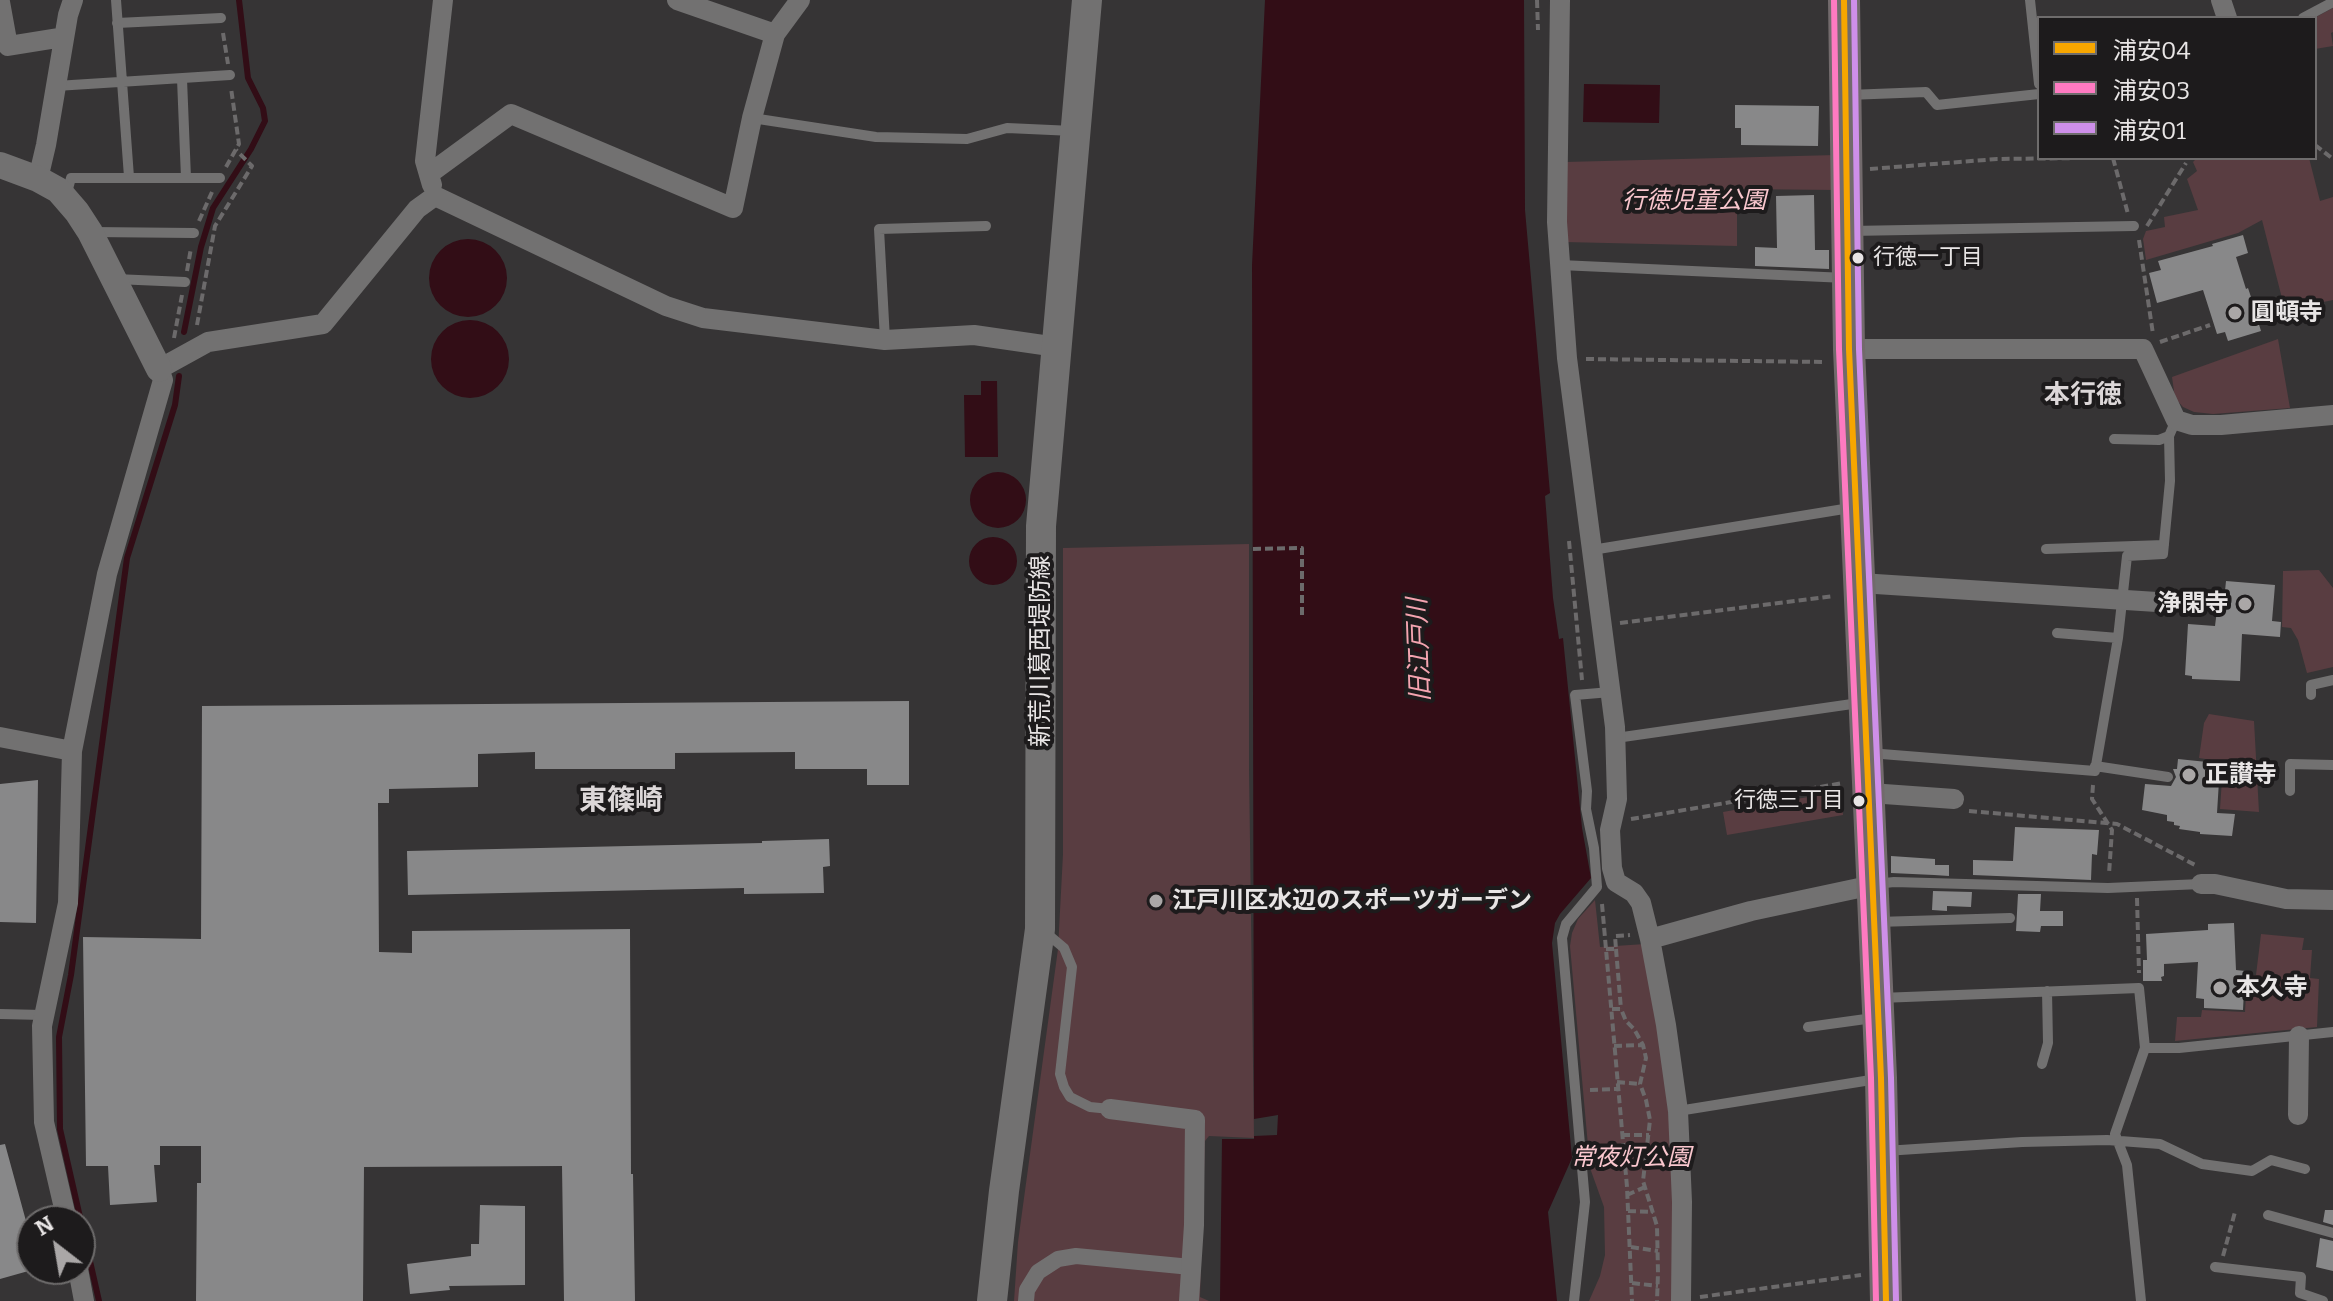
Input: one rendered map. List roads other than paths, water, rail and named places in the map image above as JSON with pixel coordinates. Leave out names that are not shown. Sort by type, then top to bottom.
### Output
[{"type":"main road","name":"新荒川葛西堤防線","points":[[992,1301],[1040,929],[1041,526],[1087,0]]},
{"type":"main road","points":[[1844,0],[1850,356],[1875,922],[1886,1286]]},
{"type":"street","points":[[38,179],[73,0]]},
{"type":"street","points":[[443,0],[425,161],[435,196],[666,306],[703,318],[885,340],[974,335],[1057,347]]},
{"type":"street","points":[[677,0],[775,34]]},
{"type":"street","points":[[429,174],[511,114],[733,208],[752,118],[775,34],[800,0]]},
{"type":"street","points":[[1560,0],[1557,222],[1567,358],[1616,738],[1617,799],[1610,830],[1614,878],[1619,886],[1634,893],[1640,900],[1666,1025],[1678,1111],[1682,1202],[1681,1300]]},
{"type":"street","points":[[0,2],[4,47],[64,37]]},
{"type":"street","points":[[0,165],[38,179],[66,198],[90,232],[163,380],[107,574],[72,751],[68,903],[42,1026],[44,1122],[63,1205]]},
{"type":"street","points":[[159,369],[208,342],[323,324],[417,209],[435,196]]},
{"type":"street","points":[[1850,356],[2143,349],[2172,428],[2333,415]]},
{"type":"street","points":[[1861,588],[2157,602]]},
{"type":"street","points":[[0,737],[72,751]]},
{"type":"street","points":[[1869,775],[1956,804]]},
{"type":"street","points":[[2203,877],[2215,884],[2286,899],[2333,900]]},
{"type":"street","points":[[1650,939],[1751,911],[1873,885]]},
{"type":"street","points":[[2298,1115],[2299,1036]]},
{"type":"street","points":[[1110,1109],[1195,1120],[1194,1225],[1189,1301]]},
{"type":"street","points":[[1026,1301],[1027,1290],[1038,1272],[1058,1259],[1076,1256],[1191,1267]]},
{"type":"lane","points":[[116,0],[129,177]]},
{"type":"lane","points":[[2030,0],[2037,65]]},
{"type":"lane","points":[[2307,16],[2333,2]]},
{"type":"lane","points":[[117,23],[221,18]]},
{"type":"lane","points":[[56,86],[230,75]]},
{"type":"lane","points":[[182,79],[186,178]]},
{"type":"lane","points":[[1845,95],[1926,92],[1937,105],[2037,94]]},
{"type":"lane","points":[[752,118],[876,137],[967,139],[1007,128],[1075,131]]},
{"type":"lane","points":[[66,198],[71,178],[220,178]]},
{"type":"lane","points":[[885,340],[879,229],[986,226]]},
{"type":"lane","points":[[1848,232],[2134,226]]},
{"type":"lane","points":[[90,232],[194,233]]},
{"type":"lane","points":[[1560,265],[1849,278]]},
{"type":"lane","points":[[113,279],[185,282]]},
{"type":"lane","points":[[2114,439],[2159,440],[2172,428]]},
{"type":"lane","points":[[2095,768],[2118,638],[2127,556],[2163,554],[2172,428]]},
{"type":"lane","points":[[1592,550],[1857,507]]},
{"type":"lane","points":[[2046,549],[2164,545]]},
{"type":"lane","points":[[2157,602],[2214,603]]},
{"type":"lane","points":[[2057,633],[2118,638]]},
{"type":"lane","points":[[2311,695],[2311,685],[2333,680]]},
{"type":"lane","points":[[1574,1301],[1585,1202],[1562,938],[1566,924],[1597,887],[1575,695],[1611,692]]},
{"type":"lane","points":[[1616,738],[1865,702]]},
{"type":"lane","points":[[2290,791],[2290,764],[2333,765]]},
{"type":"lane","points":[[1869,775],[2095,768],[2168,777]]},
{"type":"lane","points":[[1873,885],[1894,882],[2137,888],[2203,877]]},
{"type":"lane","points":[[1875,922],[2010,918]]},
{"type":"lane","points":[[1040,929],[1064,948],[1072,967],[1060,1074],[1064,1087],[1070,1097],[1090,1107],[1110,1109]]},
{"type":"lane","points":[[1808,1027],[1878,1008],[2047,991],[2139,988],[2145,1048],[2115,1134],[2127,1165],[2141,1301]]},
{"type":"lane","points":[[2042,1064],[2048,1043],[2047,991]]},
{"type":"lane","points":[[0,1014],[43,1015]]},
{"type":"lane","points":[[2145,1048],[2179,1048],[2333,1032]]},
{"type":"lane","points":[[1678,1111],[1881,1078]]},
{"type":"lane","points":[[1883,1151],[2107,1140],[2160,1144],[2202,1164],[2252,1171],[2271,1160],[2305,1169]]},
{"type":"lane","points":[[2268,1215],[2333,1233]]},
{"type":"lane","points":[[2217,1267],[2301,1277],[2300,1293],[2323,1301]]},
{"type":"water","name":"旧江戸川","points":[[1265,0],[1524,0],[1525,210],[1550,493],[1545,496],[1553,598],[1559,639],[1563,638],[1582,828],[1591,878],[1560,914],[1555,923],[1552,943],[1572,1158],[1548,1212],[1557,1301],[1220,1301],[1222,1139],[1277,1135],[1278,1115],[1254,1119],[1252,265]]},
{"type":"water","points":[[1584,84],[1660,85],[1659,123],[1583,122]]},
{"type":"water","points":[[468,239],[483,242],[500,256],[507,278],[504,293],[490,310],[468,317],[453,314],[436,300],[429,278],[432,263],[446,246]]},
{"type":"water","points":[[470,320],[485,323],[502,337],[509,359],[506,374],[492,391],[470,398],[455,395],[438,381],[431,359],[434,344],[448,327]]},
{"type":"water","points":[[981,381],[997,381],[998,457],[965,457],[964,395],[981,395]]},
{"type":"water","points":[[998,472],[1018,480],[1026,500],[1018,520],[998,528],[978,520],[970,500],[978,480]]},
{"type":"water","points":[[993,537],[1010,544],[1017,561],[1010,578],[993,585],[976,578],[969,561],[976,544]]},
{"type":"waterway","points":[[184,332],[201,247],[213,208],[265,121],[263,108],[248,78],[239,0]]},
{"type":"waterway","points":[[99,1301],[60,1129],[59,1037],[71,975],[127,558],[175,405],[179,376]]},
{"type":"place","name":"行徳一丁目","points":[[1858,258]]},
{"type":"place","name":"圓頓寺","points":[[2235,313]]},
{"type":"place","name":"浄閑寺","points":[[2245,604]]},
{"type":"place","name":"正讃寺","points":[[2189,775]]},
{"type":"place","name":"行徳三丁目","points":[[1859,801]]},
{"type":"place","name":"江戸川区水辺のスポーツガーデン","points":[[1156,901]]},
{"type":"place","name":"本久寺","points":[[2220,988]]},
{"type":"district","name":"本行徳","points":[[2083,396]]},
{"type":"district","name":"東篠崎","points":[[621,801]]},
{"type":"park label","name":"行徳児童公園","points":[[1694,201]]},
{"type":"park label","name":"常夜灯公園","points":[[1631,1158]]}]
